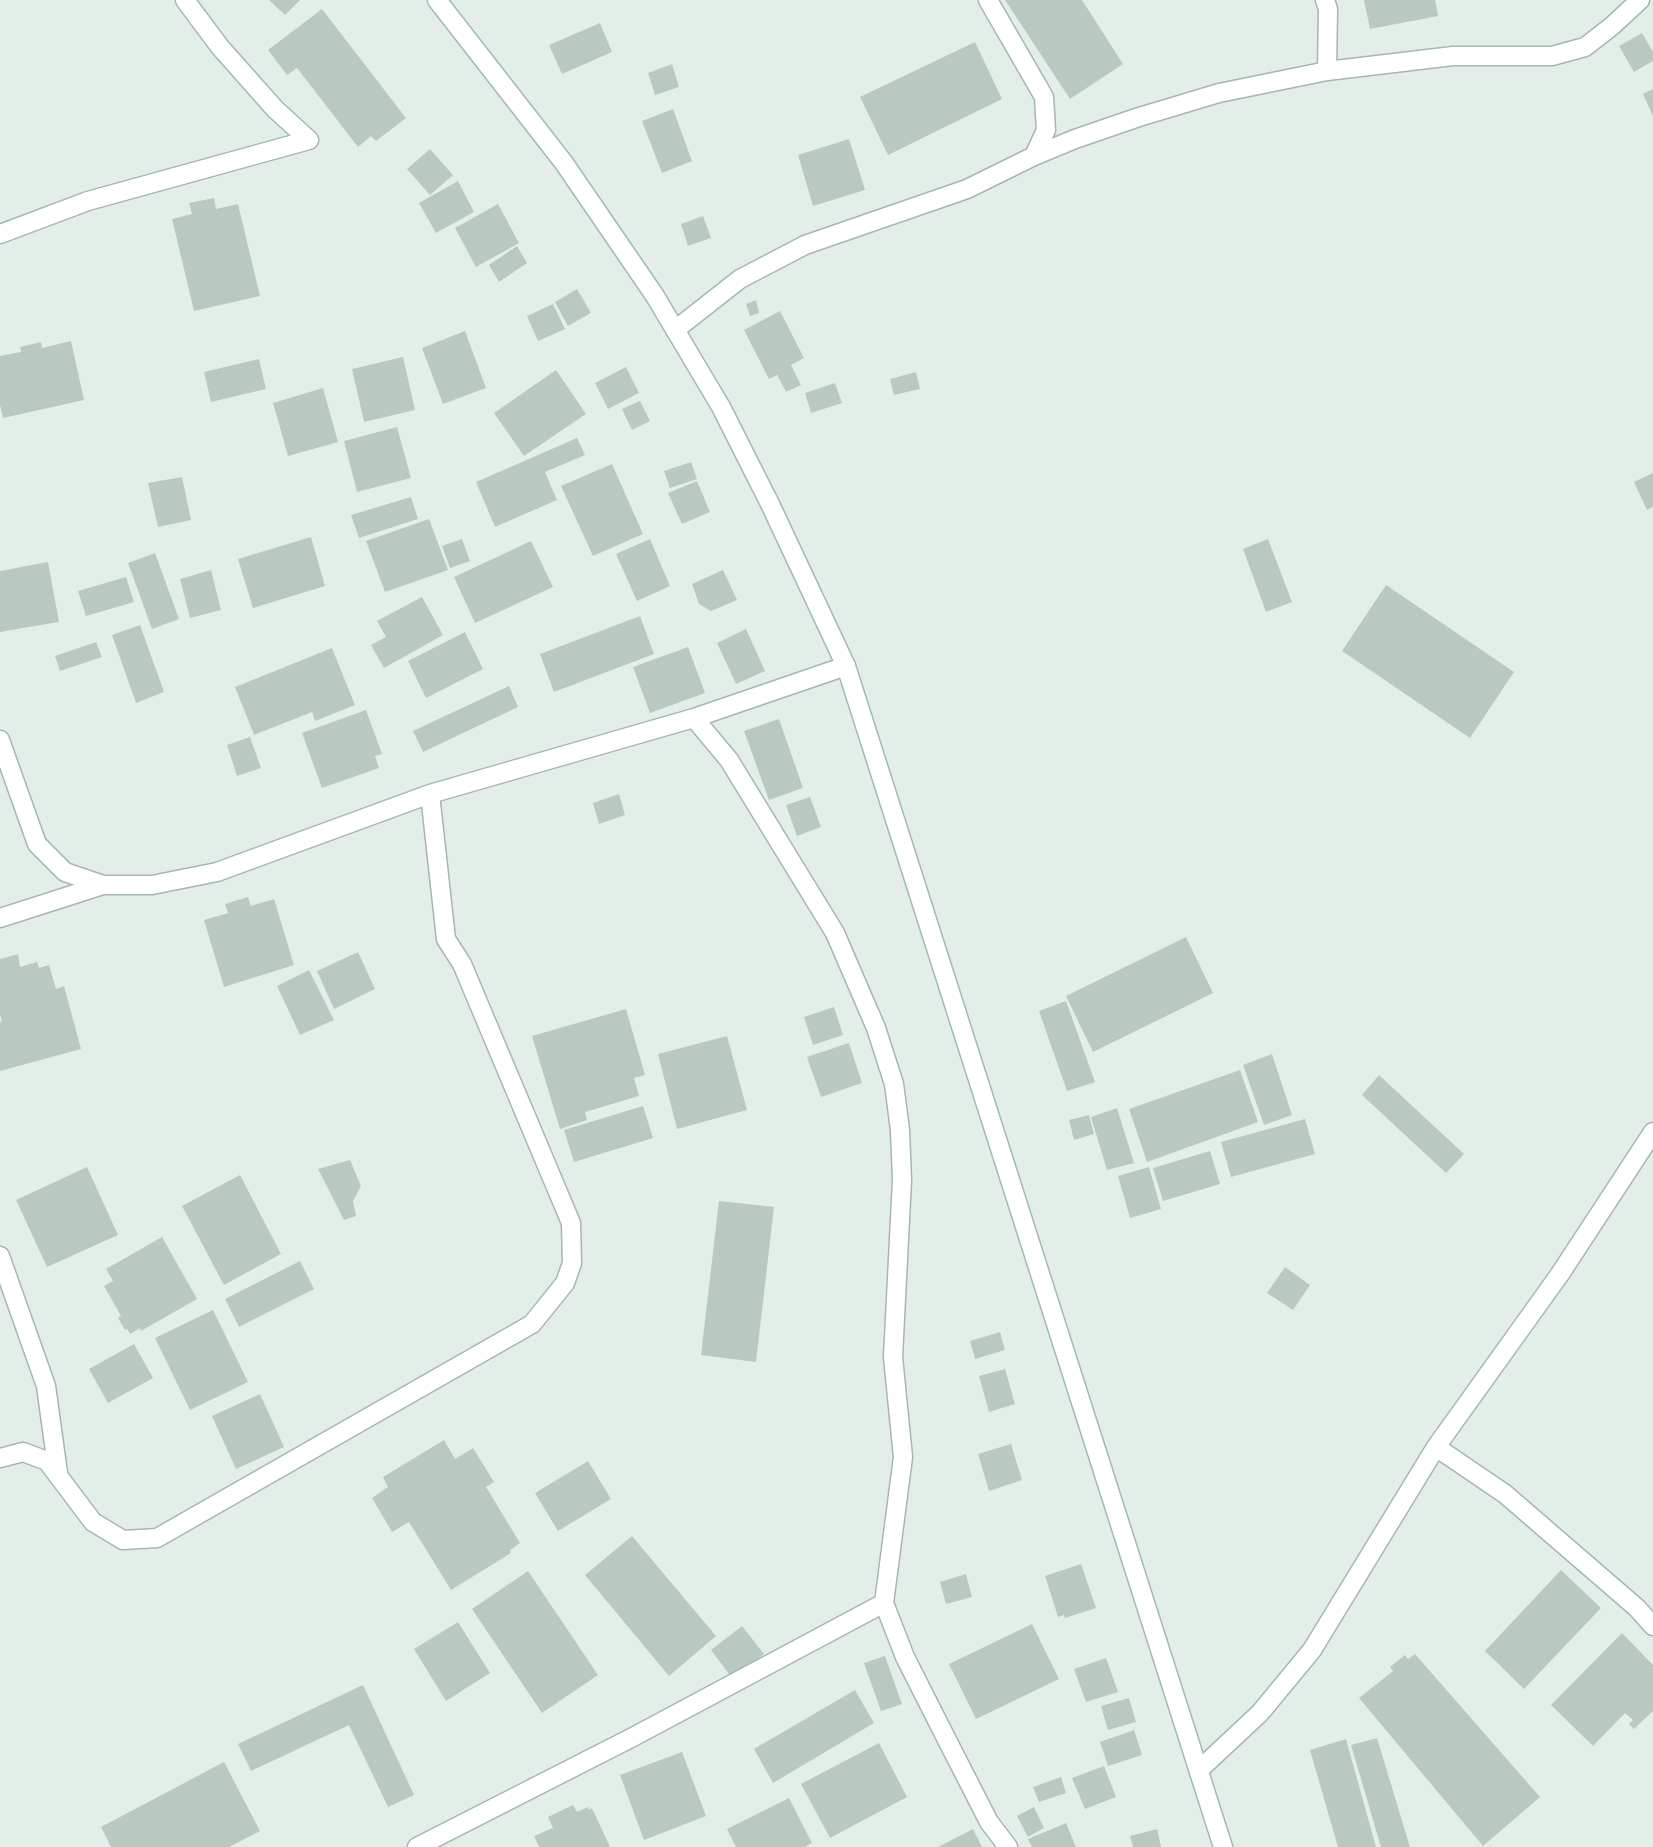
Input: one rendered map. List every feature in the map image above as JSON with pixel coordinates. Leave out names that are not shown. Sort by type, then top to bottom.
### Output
[{"type":"street","points":[[0,234],[88,201],[309,140],[275,109],[220,47],[185,0]]},
{"type":"street","points":[[437,0],[564,163],[655,296],[721,407],[770,504],[846,666],[1200,1769],[1223,1847]]},
{"type":"street","points":[[988,0],[1044,97],[1046,130],[1034,156]]},
{"type":"street","points":[[1325,0],[1328,9],[1328,71]]},
{"type":"street","points":[[675,330],[740,279],[805,245],[967,189],[1034,156],[1139,117],[1207,97],[1328,71],[1453,56],[1552,56],[1585,47],[1612,27],[1640,0]]},
{"type":"street","points":[[0,918],[103,885],[152,885],[217,872],[430,794],[694,718],[846,666]]},
{"type":"street","points":[[694,718],[729,760],[835,933],[876,1028],[894,1084],[900,1130],[902,1180],[893,1357],[903,1457],[884,1603],[905,1657],[946,1738],[989,1822],[1008,1847]]},
{"type":"street","points":[[0,740],[37,844],[65,872],[103,885]]},
{"type":"street","points":[[0,1458],[23,1452],[48,1461],[93,1522],[123,1540],[157,1538],[532,1324],[565,1282],[572,1263],[571,1223],[462,964],[446,939],[430,794]]},
{"type":"street","points":[[1200,1769],[1260,1713],[1312,1650],[1436,1447],[1560,1274],[1653,1132]]},
{"type":"street","points":[[0,1256],[46,1386],[58,1475]]},
{"type":"street","points":[[1436,1447],[1505,1494],[1637,1608],[1653,1626]]},
{"type":"street","points":[[417,1847],[633,1737],[884,1603]]},
{"type":"building","points":[[269,0],[300,0],[285,15]]},
{"type":"building","points":[[1005,0],[1082,0],[1123,64],[1070,99]]},
{"type":"building","points":[[1364,0],[1435,0],[1438,16],[1370,29]]},
{"type":"building","points":[[322,9],[406,118],[376,141],[371,136],[358,147],[297,68],[287,75],[268,50]]},
{"type":"building","points":[[600,23],[612,52],[562,74],[549,45]]},
{"type":"building","points":[[1642,33],[1653,52],[1653,61],[1634,72],[1619,46]]},
{"type":"building","points":[[975,42],[1002,99],[888,155],[860,97]]},
{"type":"building","points":[[672,64],[679,87],[655,95],[648,73]]},
{"type":"building","points":[[1653,89],[1653,116],[1643,94]]},
{"type":"building","points":[[673,109],[692,161],[662,173],[642,121]]},
{"type":"building","points":[[849,139],[865,190],[813,206],[798,155]]},
{"type":"building","points":[[430,149],[453,175],[430,195],[407,169]]},
{"type":"building","points":[[458,181],[474,212],[436,233],[419,203]]},
{"type":"building","points":[[214,198],[216,209],[238,204],[260,296],[194,311],[172,219],[192,214],[189,203]]},
{"type":"building","points":[[498,204],[519,243],[476,267],[455,228]]},
{"type":"building","points":[[703,216],[711,238],[688,246],[681,224]]},
{"type":"building","points":[[517,246],[527,263],[499,282],[489,265]]},
{"type":"building","points":[[577,289],[591,313],[568,326],[555,302]]},
{"type":"building","points":[[756,300],[759,313],[750,316],[746,304]]},
{"type":"building","points":[[553,304],[565,329],[538,341],[527,316]]},
{"type":"building","points":[[780,311],[804,358],[791,365],[801,385],[786,392],[777,375],[769,379],[744,330]]},
{"type":"building","points":[[465,331],[486,388],[443,404],[422,348]]},
{"type":"building","points":[[71,341],[84,400],[3,418],[0,405],[0,356],[21,352],[20,347],[41,342],[42,348]]},
{"type":"building","points":[[403,357],[415,410],[364,422],[352,369]]},
{"type":"building","points":[[259,359],[266,389],[211,402],[204,372]]},
{"type":"building","points":[[626,367],[639,393],[608,409],[595,383]]},
{"type":"building","points":[[556,370],[586,414],[524,456],[494,413]]},
{"type":"building","points":[[916,372],[920,389],[894,395],[890,379]]},
{"type":"building","points":[[835,383],[842,403],[811,413],[805,393]]},
{"type":"building","points":[[323,388],[338,442],[288,456],[273,403]]},
{"type":"building","points":[[640,401],[650,421],[632,430],[622,409]]},
{"type":"building","points":[[397,427],[411,478],[357,492],[344,441]]},
{"type":"building","points":[[577,438],[585,455],[545,472],[557,500],[495,527],[476,482]]},
{"type":"building","points":[[691,462],[697,479],[670,488],[664,471]]},
{"type":"building","points":[[612,464],[643,534],[593,556],[561,486]]},
{"type":"building","points":[[1653,473],[1653,507],[1647,510],[1634,482]]},
{"type":"building","points":[[182,477],[191,520],[158,527],[148,483]]},
{"type":"building","points":[[697,481],[710,512],[682,524],[668,493]]},
{"type":"building","points":[[411,497],[418,519],[359,538],[351,515]]},
{"type":"building","points":[[429,519],[448,570],[385,592],[366,541]]},
{"type":"building","points":[[311,537],[325,586],[253,608],[238,559]]},
{"type":"building","points":[[462,539],[470,561],[450,568],[442,546]]},
{"type":"building","points":[[650,539],[670,586],[637,601],[616,554]]},
{"type":"building","points":[[1268,539],[1292,602],[1266,612],[1243,549]]},
{"type":"building","points":[[531,541],[553,587],[475,623],[454,577]]},
{"type":"building","points":[[155,553],[179,619],[152,629],[128,563]]},
{"type":"building","points":[[48,562],[59,622],[0,632],[0,571]]},
{"type":"building","points":[[211,570],[221,610],[190,618],[180,579]]},
{"type":"building","points":[[723,570],[737,600],[711,611],[699,604],[692,584]]},
{"type":"building","points":[[126,577],[134,602],[86,616],[78,591]]},
{"type":"building","points":[[1386,585],[1514,672],[1470,738],[1342,651]]},
{"type":"building","points":[[422,597],[443,635],[384,668],[371,645],[386,637],[377,621]]},
{"type":"building","points":[[640,616],[654,654],[554,692],[540,654]]},
{"type":"building","points":[[140,625],[164,692],[136,703],[112,635]]},
{"type":"building","points":[[746,629],[765,671],[736,684],[717,643]]},
{"type":"building","points":[[465,632],[483,669],[426,698],[408,661]]},
{"type":"building","points":[[96,642],[102,657],[60,671],[55,656]]},
{"type":"building","points":[[688,647],[705,693],[650,713],[633,667]]},
{"type":"building","points":[[332,648],[355,705],[315,721],[312,712],[254,735],[235,687]]},
{"type":"building","points":[[509,686],[518,707],[423,752],[413,731]]},
{"type":"building","points":[[366,710],[382,754],[375,756],[379,768],[322,788],[302,733]]},
{"type":"building","points":[[779,719],[803,788],[769,800],[744,731]]},
{"type":"building","points":[[250,737],[261,768],[237,776],[227,745]]},
{"type":"building","points":[[619,794],[625,815],[599,824],[593,803]]},
{"type":"building","points":[[810,797],[821,827],[797,836],[786,805]]},
{"type":"building","points":[[248,897],[251,906],[274,899],[294,965],[224,987],[204,920],[228,913],[225,904]]},
{"type":"building","points":[[1186,937],[1213,993],[1093,1052],[1066,996]]},
{"type":"building","points":[[358,952],[375,989],[334,1009],[317,971]]},
{"type":"building","points":[[18,954],[20,967],[37,962],[39,968],[49,965],[56,989],[64,986],[81,1049],[0,1071],[0,1022],[2,1021],[0,959]]},
{"type":"building","points":[[309,970],[334,1020],[300,1035],[277,986]]},
{"type":"building","points":[[1066,1001],[1095,1082],[1067,1091],[1039,1011]]},
{"type":"building","points":[[834,1007],[843,1035],[813,1045],[804,1017]]},
{"type":"building","points":[[626,1009],[645,1075],[634,1078],[639,1096],[585,1112],[587,1120],[560,1129],[532,1036]]},
{"type":"building","points":[[727,1036],[747,1110],[677,1129],[658,1054]]},
{"type":"building","points":[[849,1043],[862,1083],[821,1097],[807,1057]]},
{"type":"building","points":[[1272,1054],[1292,1115],[1264,1125],[1243,1065]]},
{"type":"building","points":[[1240,1070],[1258,1122],[1147,1162],[1129,1109]]},
{"type":"building","points":[[1379,1075],[1464,1154],[1446,1173],[1362,1095]]},
{"type":"building","points":[[643,1106],[653,1138],[574,1162],[564,1130]]},
{"type":"building","points":[[1117,1108],[1134,1163],[1107,1170],[1091,1117]]},
{"type":"building","points":[[1089,1115],[1094,1134],[1074,1140],[1069,1120]]},
{"type":"building","points":[[1305,1119],[1315,1154],[1231,1177],[1221,1142]]},
{"type":"building","points":[[1210,1151],[1220,1184],[1163,1201],[1153,1168]]},
{"type":"building","points":[[350,1160],[361,1186],[353,1201],[356,1216],[344,1220],[318,1169]]},
{"type":"building","points":[[87,1167],[118,1235],[47,1267],[16,1200]]},
{"type":"building","points":[[1149,1167],[1161,1209],[1130,1218],[1118,1176]]},
{"type":"building","points":[[240,1175],[281,1254],[224,1285],[182,1206]]},
{"type":"building","points":[[719,1201],[774,1207],[756,1362],[701,1355]]},
{"type":"building","points":[[162,1237],[197,1299],[141,1331],[140,1328],[130,1334],[118,1318],[121,1316],[104,1286],[113,1281],[106,1269]]},
{"type":"building","points":[[300,1261],[314,1289],[239,1327],[225,1299]]},
{"type":"building","points":[[1285,1267],[1310,1285],[1293,1310],[1267,1293]]},
{"type":"building","points":[[213,1310],[248,1382],[190,1410],[155,1338]]},
{"type":"building","points":[[1000,1332],[1005,1350],[975,1359],[970,1341]]},
{"type":"building","points":[[134,1344],[153,1378],[108,1403],[89,1369]]},
{"type":"building","points":[[1005,1369],[1015,1404],[989,1412],[979,1376]]},
{"type":"building","points":[[260,1394],[284,1447],[236,1469],[212,1416]]},
{"type":"building","points":[[444,1440],[455,1459],[473,1448],[494,1482],[486,1487],[520,1543],[510,1550],[511,1553],[451,1590],[409,1522],[392,1532],[372,1498],[388,1487],[383,1477]]},
{"type":"building","points":[[1011,1444],[1022,1480],[989,1491],[978,1454]]},
{"type":"building","points":[[588,1461],[611,1499],[558,1531],[535,1493]]},
{"type":"building","points":[[632,1536],[716,1636],[669,1676],[585,1575]]},
{"type":"building","points":[[1081,1564],[1096,1608],[1065,1618],[1064,1615],[1058,1617],[1045,1576]]},
{"type":"building","points":[[1561,1570],[1601,1608],[1524,1689],[1485,1651]]},
{"type":"building","points":[[528,1571],[598,1675],[542,1713],[472,1609]]},
{"type":"building","points":[[966,1574],[972,1597],[946,1604],[940,1582]]},
{"type":"building","points":[[458,1622],[490,1673],[446,1701],[414,1649]]},
{"type":"building","points":[[1032,1624],[1059,1679],[976,1719],[949,1664]]},
{"type":"building","points":[[742,1626],[764,1654],[732,1678],[711,1650]]},
{"type":"building","points":[[1622,1633],[1653,1665],[1653,1711],[1634,1729],[1629,1724],[1633,1720],[1625,1713],[1593,1746],[1551,1705]]},
{"type":"building","points":[[1415,1654],[1540,1797],[1483,1846],[1359,1698],[1393,1671],[1390,1667],[1405,1655],[1408,1659]]},
{"type":"building","points":[[885,1656],[902,1704],[881,1711],[864,1663]]},
{"type":"building","points":[[1106,1658],[1118,1692],[1086,1702],[1074,1669]]},
{"type":"building","points":[[363,1685],[414,1795],[388,1807],[349,1725],[251,1771],[238,1744]]},
{"type":"building","points":[[855,1690],[874,1723],[773,1783],[754,1749]]},
{"type":"building","points":[[1129,1698],[1136,1722],[1108,1730],[1101,1706]]},
{"type":"building","points":[[1134,1730],[1142,1755],[1108,1766],[1100,1742]]},
{"type":"building","points":[[1377,1738],[1410,1847],[1381,1847],[1351,1745]]},
{"type":"building","points":[[1346,1739],[1376,1847],[1338,1847],[1310,1750]]},
{"type":"building","points":[[879,1743],[907,1797],[830,1838],[801,1784]]},
{"type":"building","points":[[682,1752],[706,1816],[644,1840],[620,1775]]},
{"type":"building","points":[[224,1762],[260,1831],[229,1847],[111,1847],[101,1827]]},
{"type":"building","points":[[1104,1766],[1116,1797],[1085,1809],[1072,1778]]},
{"type":"building","points":[[1061,1777],[1066,1793],[1039,1802],[1033,1787]]},
{"type":"building","points":[[789,1798],[812,1843],[805,1847],[736,1847],[727,1829]]},
{"type":"building","points":[[573,1805],[577,1812],[588,1807],[589,1810],[592,1808],[610,1847],[539,1847],[534,1836],[553,1828],[548,1817]]},
{"type":"building","points":[[1034,1807],[1044,1828],[1028,1837],[1017,1816]]},
{"type":"building","points":[[1066,1823],[1076,1847],[1032,1847],[1028,1839]]},
{"type":"building","points":[[973,1829],[982,1847],[938,1847]]},
{"type":"building","points":[[1157,1829],[1161,1847],[1133,1847],[1130,1836]]}]
